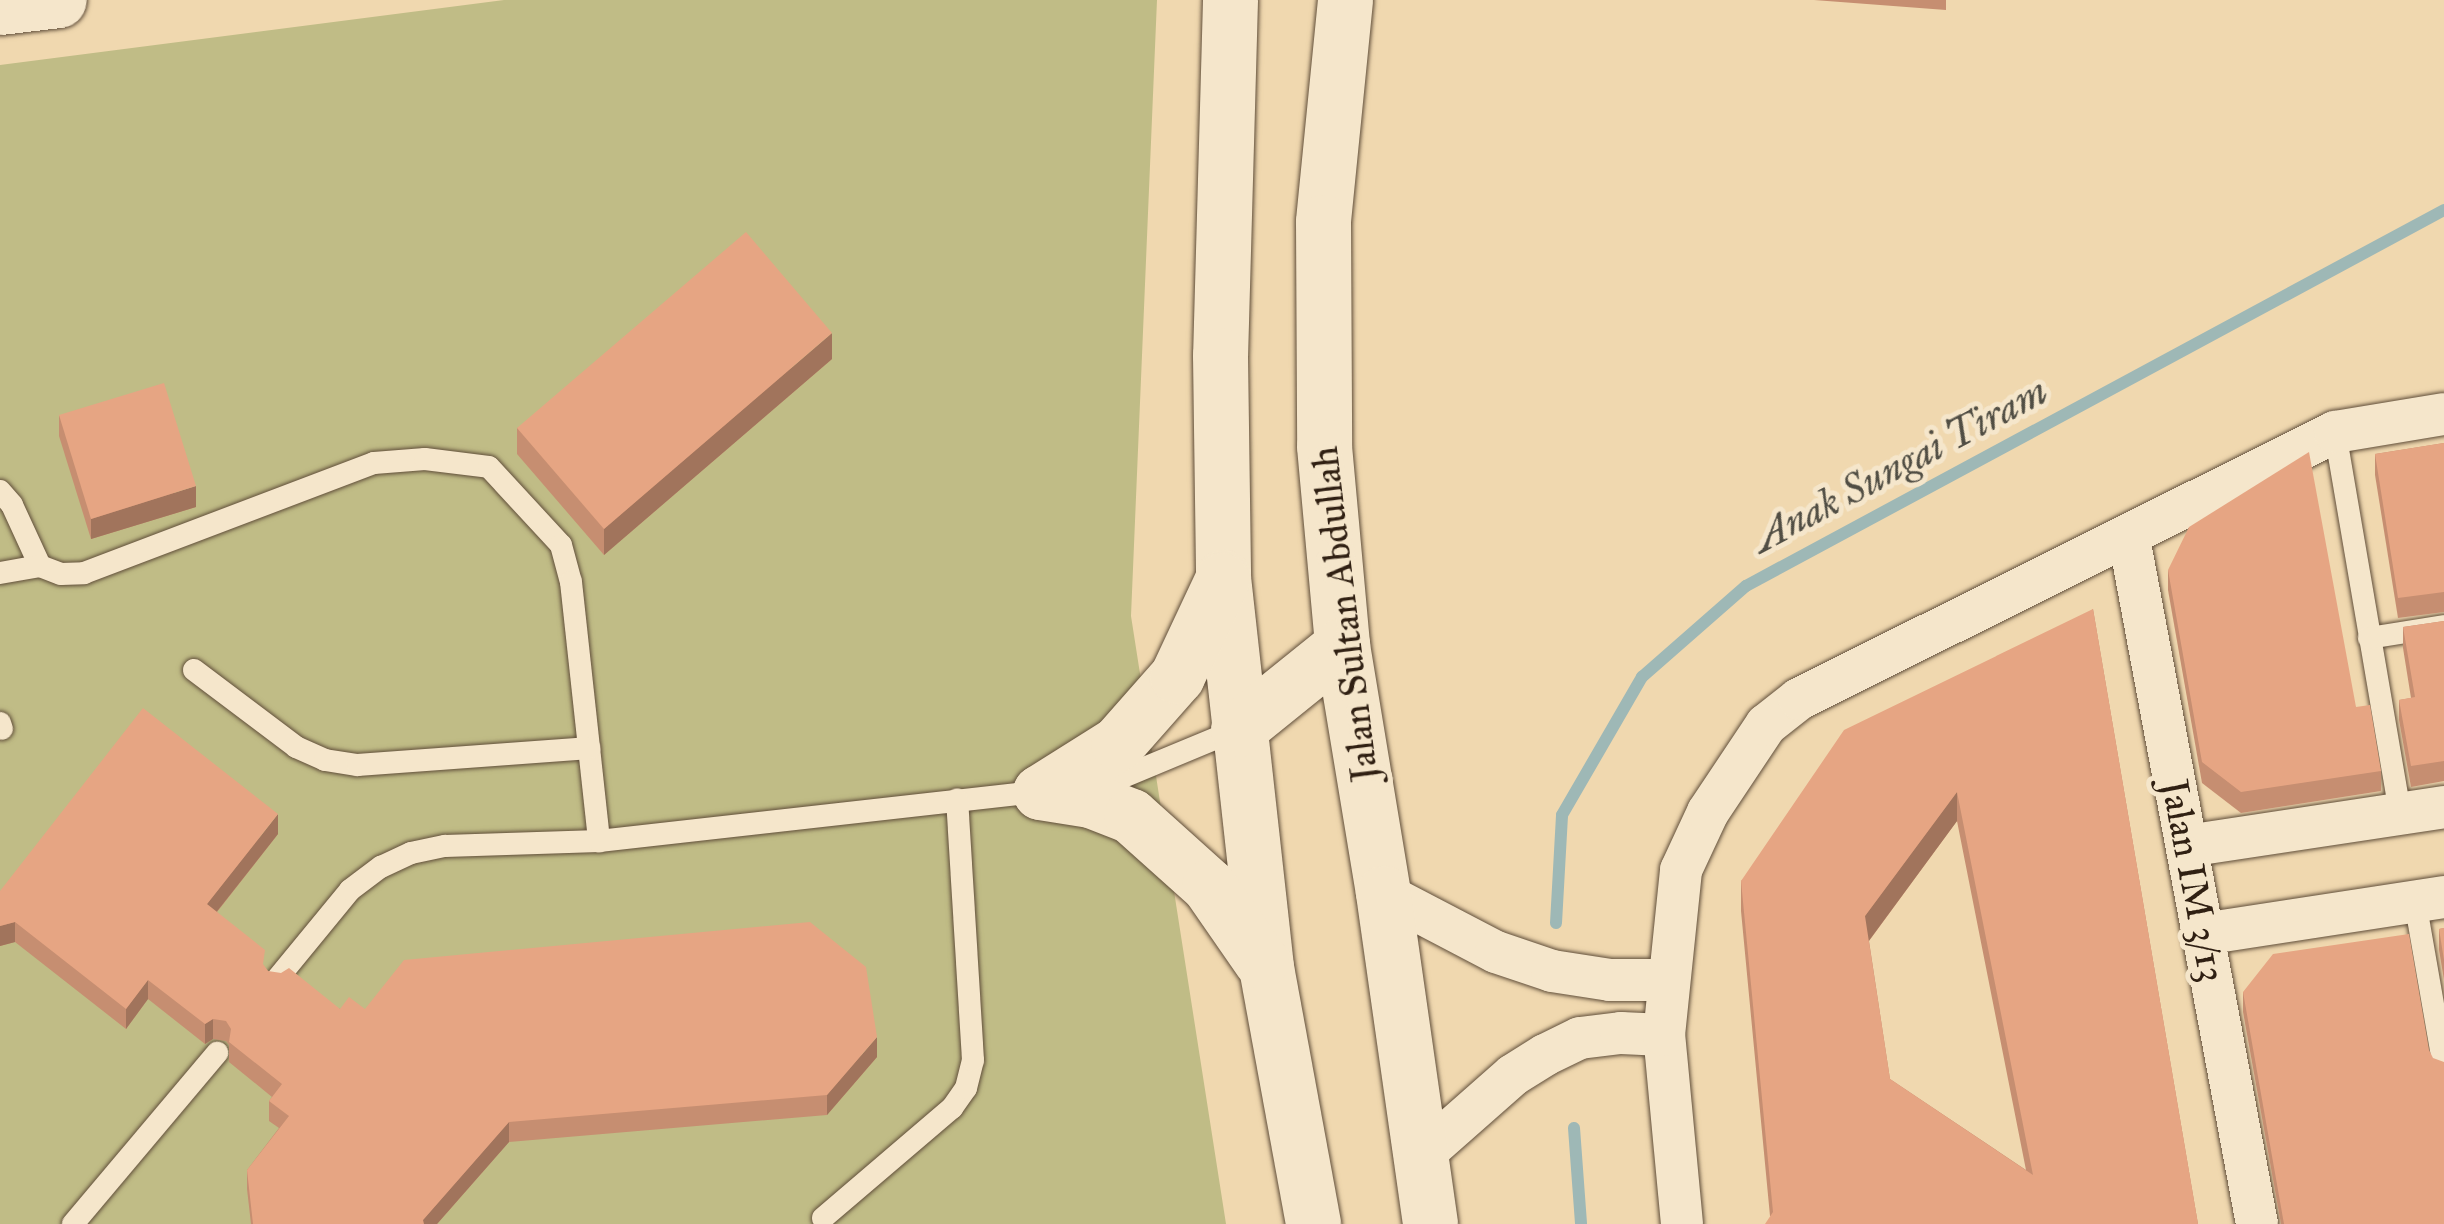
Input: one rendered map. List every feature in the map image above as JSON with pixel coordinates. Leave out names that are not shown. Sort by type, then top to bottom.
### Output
[{"type":"main road","points":[[0,7],[59,0]]},
{"type":"main road","points":[[1230,0],[1220,355],[1223,577],[1266,967],[1312,1224]]},
{"type":"main road","name":"Jalan Sultan Abdullah","points":[[1346,0],[1323,222],[1324,446],[1342,644],[1384,893],[1430,1224]]},
{"type":"main road","points":[[1040,792],[1118,744],[1177,676],[1223,577]]},
{"type":"main road","points":[[1238,729],[1342,644]]},
{"type":"main road","points":[[1040,792],[1090,800],[1131,816],[1208,886],[1266,967]]},
{"type":"street","points":[[1682,1224],[1664,1035],[1681,870],[1708,812],[1766,725],[1799,699],[2129,538],[2334,432],[2444,414]]},
{"type":"street","name":"Jalan IM 3/13","points":[[2129,538],[2257,1224]]},
{"type":"street","points":[[2186,846],[2444,807]]},
{"type":"street","points":[[1384,893],[1496,952],[1552,971],[1610,980],[1668,980]]},
{"type":"street","points":[[2203,934],[2430,899]]},
{"type":"street","points":[[1420,1158],[1513,1074],[1545,1055],[1580,1038],[1621,1033],[1664,1035]]},
{"type":"lane","points":[[2334,432],[2400,814]]},
{"type":"lane","points":[[0,573],[40,566],[61,574],[84,574],[374,463],[425,459],[489,467],[561,545],[571,582],[598,840]]},
{"type":"lane","points":[[0,491],[12,505],[40,566]]},
{"type":"lane","points":[[2369,638],[2444,626]]},
{"type":"lane","points":[[194,670],[296,746],[325,760],[358,765],[588,748]]},
{"type":"lane","points":[[277,979],[350,890],[410,853],[445,846],[598,840],[1040,792],[1118,780],[1238,729]]},
{"type":"lane","points":[[823,1218],[952,1108],[966,1088],[974,1060],[957,799]]},
{"type":"lane","points":[[2430,899],[2444,1068]]},
{"type":"lane","points":[[73,1224],[217,1053]]},
{"type":"shaded area","points":[[504,0],[1157,0],[1131,616],[1226,1224],[0,1224],[0,65]]},
{"type":"building","points":[[746,232],[832,333],[604,529],[517,428]]},
{"type":"building","points":[[164,383],[196,486],[91,519],[59,415]]},
{"type":"building","points":[[2444,443],[2444,592],[2398,598],[2375,454]]},
{"type":"building","points":[[2309,452],[2356,707],[2370,705],[2381,771],[2241,792],[2202,762],[2168,570],[2189,527]]},
{"type":"building","points":[[2093,609],[2198,1224],[1765,1224],[1773,1212],[1741,881],[1844,730]],"holes":[[[1957,792],[2033,1175],[1890,1079],[1865,916]]]},
{"type":"building","points":[[2444,621],[2444,761],[2411,766],[2399,700],[2415,697],[2403,627]]},
{"type":"building","points":[[143,708],[278,814],[207,904],[265,950],[263,964],[268,971],[281,973],[289,968],[340,1009],[349,997],[365,1009],[404,960],[810,922],[866,967],[877,1037],[827,1095],[509,1122],[423,1220],[424,1224],[253,1224],[247,1170],[289,1116],[269,1101],[282,1084],[229,1042],[231,1029],[226,1021],[213,1019],[205,1024],[148,980],[126,1009],[15,922],[0,926],[0,891]]},
{"type":"building","points":[[2444,928],[2444,960],[2439,929]]},
{"type":"building","points":[[2409,934],[2429,1050],[2433,1058],[2444,1062],[2444,1224],[2284,1224],[2243,992],[2273,954]]},
{"type":"waterway","name":"Anak Sungai Tiram","points":[[1556,923],[1562,815],[1642,677],[1746,586],[2444,210]]},
{"type":"waterway","points":[[1574,1128],[1581,1224]]}]
